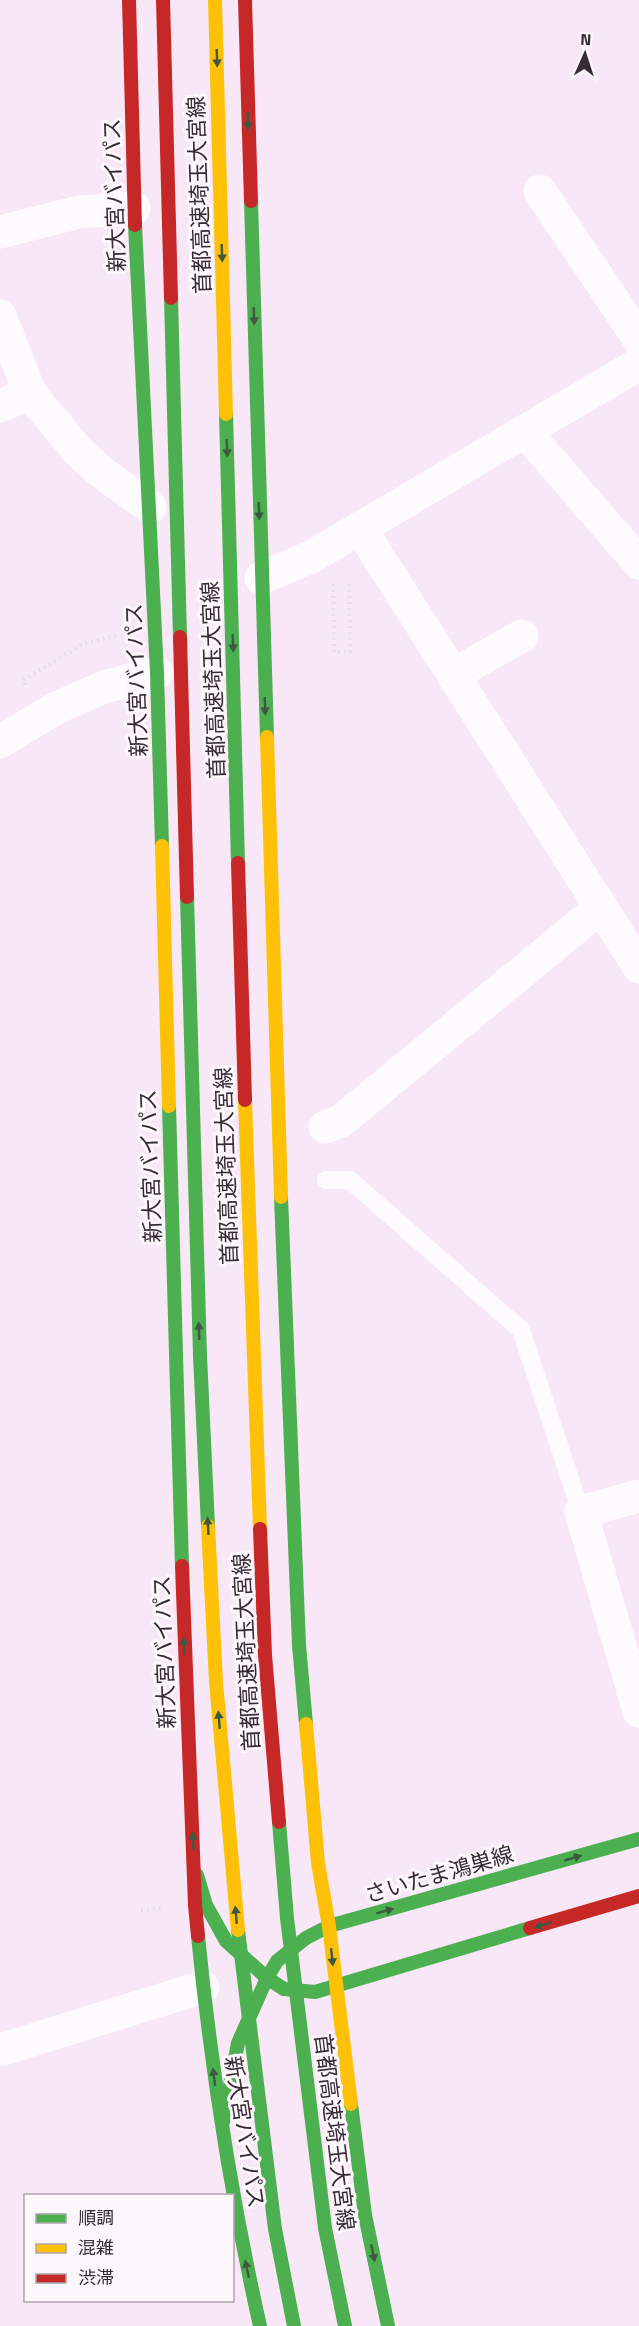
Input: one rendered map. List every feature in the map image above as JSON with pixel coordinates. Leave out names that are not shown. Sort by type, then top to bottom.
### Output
[{"type":"main road","name":"新大宮バイパス","points":[[129,0],[134,208],[157,673],[184,1627],[195,1905],[221,2128],[233,2194]]},
{"type":"main road","name":"首都高速埼玉大宮線","points":[[163,0],[200,1356],[216,1682],[238,1933],[275,2229],[294,2326]]},
{"type":"main road","name":"首都高速埼玉大宮線","points":[[215,0],[246,1153],[265,1655],[287,1918],[325,2228],[345,2326]]},
{"type":"main road","points":[[245,0],[280,1184],[298,1645],[318,1863],[365,2215],[388,2326]]},
{"type":"main road","name":"さいたま鴻巣線","points":[[221,2128],[238,2043],[267,1978],[277,1961],[306,1938],[328,1926],[639,1839]]},
{"type":"main road","points":[[194,1865],[206,1905],[226,1941],[267,1978],[284,1989],[315,1992],[639,1896]]},
{"type":"main road","name":"新大宮バイパス","points":[[234,2200],[260,2326]]},
{"type":"street","points":[[540,191],[639,339]]},
{"type":"street","points":[[0,232],[79,212],[134,208]]},
{"type":"street","points":[[0,316],[30,393],[78,451],[101,472],[150,507]]},
{"type":"street","points":[[261,578],[311,557],[639,364]]},
{"type":"street","points":[[0,406],[30,393]]},
{"type":"street","points":[[525,431],[639,563]]},
{"type":"street","points":[[360,528],[639,967]]},
{"type":"street","points":[[453,675],[522,636]]},
{"type":"street","points":[[0,742],[56,708],[104,687],[157,673]]},
{"type":"street","points":[[325,1127],[340,1121],[601,907]]},
{"type":"street","points":[[639,1496],[581,1512],[639,1711]]},
{"type":"street","points":[[0,2050],[203,1987]]},
{"type":"lane","points":[[326,1180],[350,1180],[521,1330],[581,1512]]},
{"type":"path","points":[[333,581],[334,652],[350,652],[349,581]]},
{"type":"traffic: fast","points":[[251,201],[267,737]]},
{"type":"traffic: fast","points":[[135,225],[157,673],[162,846]]},
{"type":"traffic: fast","points":[[171,298],[180,637]]},
{"type":"traffic: fast","points":[[226,414],[238,863]]},
{"type":"traffic: fast","points":[[187,897],[200,1356],[208,1526]]},
{"type":"traffic: fast","points":[[169,1106],[182,1566]]},
{"type":"traffic: fast","points":[[281,1197],[299,1645],[306,1724]]},
{"type":"traffic: fast","points":[[279,1822],[287,1918],[325,2228],[345,2326]]},
{"type":"traffic: fast","points":[[223,2122],[238,2043],[267,1978],[277,1961],[306,1938],[329,1926],[639,1839]]},
{"type":"traffic: fast","points":[[197,1875],[206,1905],[226,1941],[267,1978],[284,1989],[315,1992],[530,1928]]},
{"type":"traffic: fast","points":[[238,1930],[275,2229],[294,2326]]},
{"type":"traffic: fast","points":[[198,1936],[209,2034],[234,2194]]},
{"type":"traffic: fast","points":[[351,2104],[365,2215],[388,2326]]},
{"type":"traffic: fast","points":[[234,2195],[260,2326]]},
{"type":"traffic: slow","points":[[215,0],[226,414]]},
{"type":"traffic: slow","points":[[267,737],[281,1197]]},
{"type":"traffic: slow","points":[[162,846],[169,1106]]},
{"type":"traffic: slow","points":[[245,1100],[260,1529]]},
{"type":"traffic: slow","points":[[208,1526],[216,1682],[238,1930]]},
{"type":"traffic: slow","points":[[306,1724],[318,1863],[329,1926],[351,2104]]},
{"type":"traffic: jam","points":[[129,0],[135,225]]},
{"type":"traffic: jam","points":[[163,0],[171,298]]},
{"type":"traffic: jam","points":[[245,0],[251,201]]},
{"type":"traffic: jam","points":[[180,637],[187,897]]},
{"type":"traffic: jam","points":[[238,863],[245,1100]]},
{"type":"traffic: jam","points":[[260,1529],[265,1655],[279,1822]]},
{"type":"traffic: jam","points":[[182,1566],[198,1936]]},
{"type":"traffic: jam","points":[[530,1928],[639,1896]]}]
